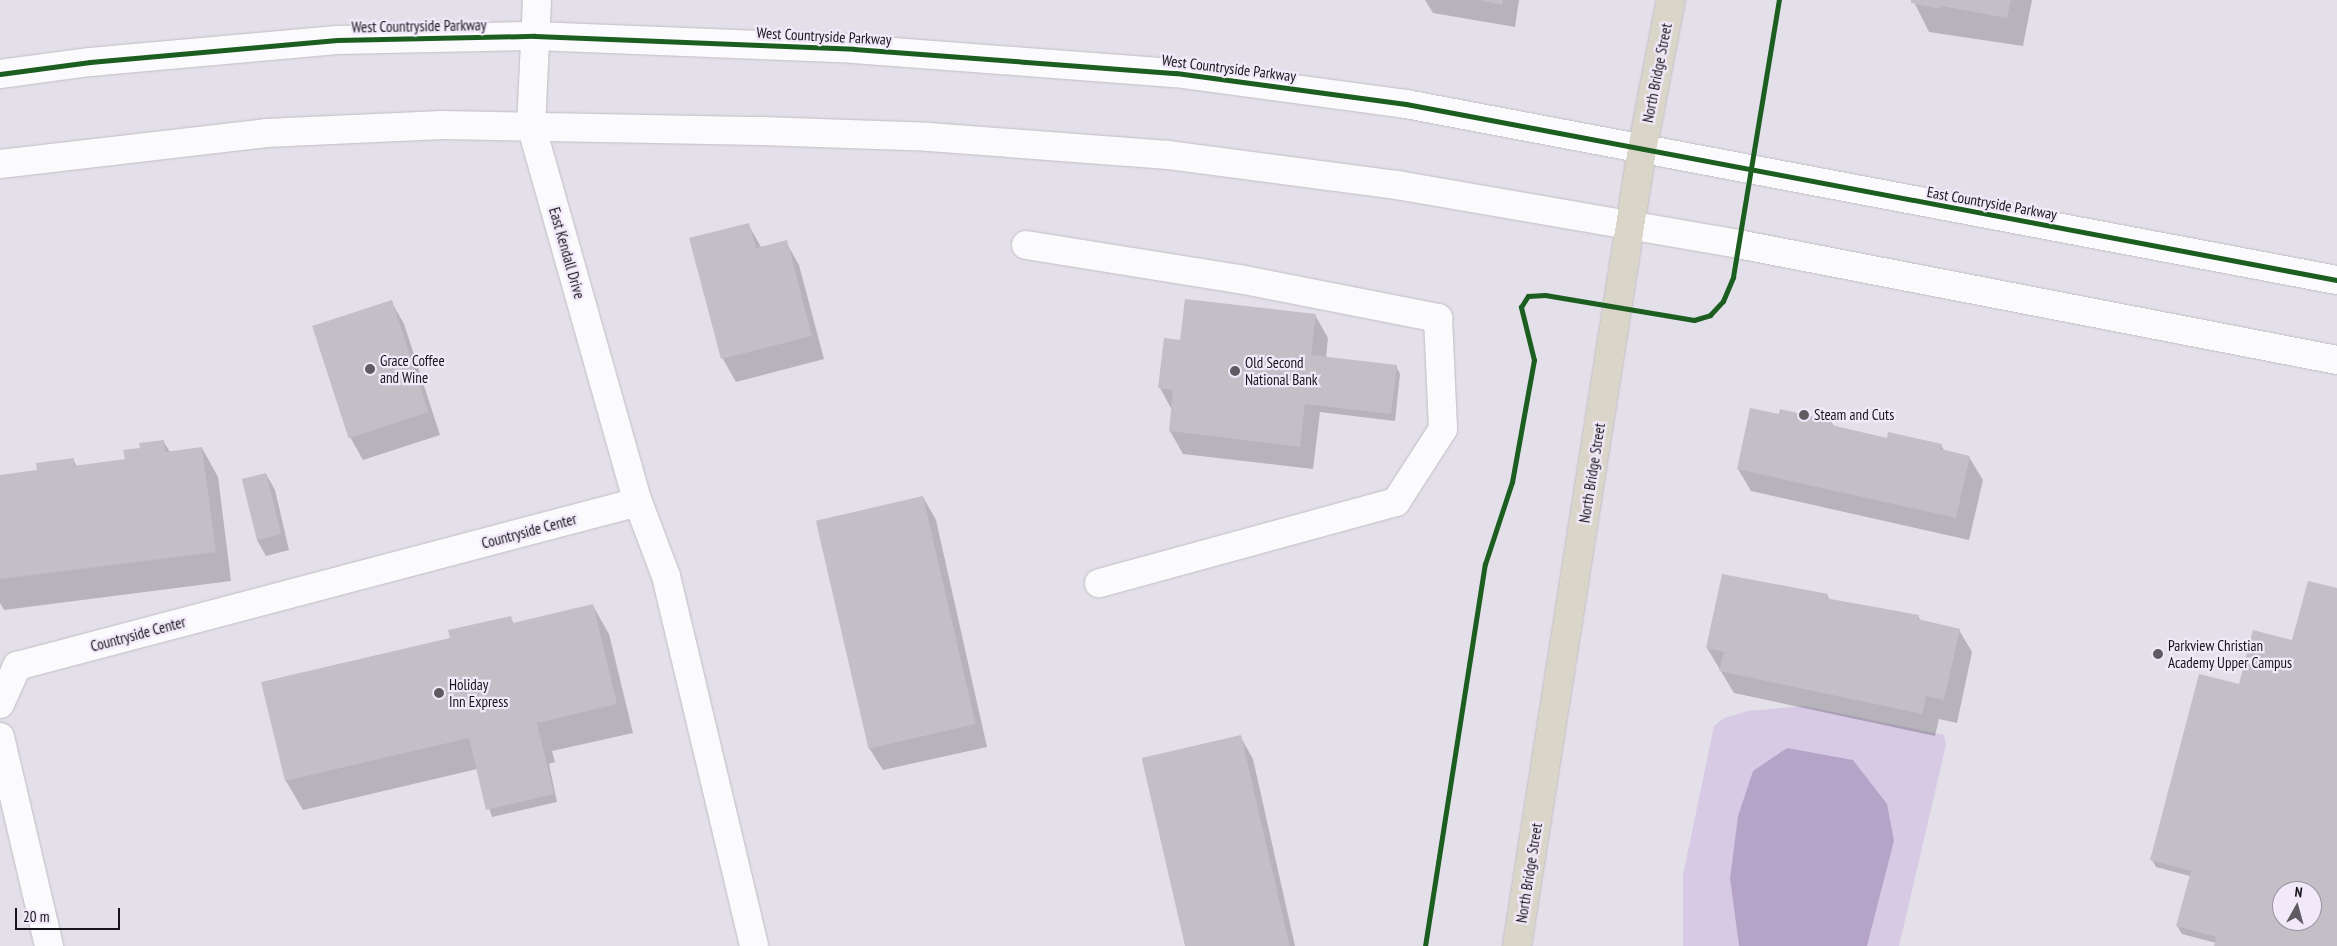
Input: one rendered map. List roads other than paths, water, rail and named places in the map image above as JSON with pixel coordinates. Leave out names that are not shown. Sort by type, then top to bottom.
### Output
[{"type":"highway","name":"North Bridge Street","points":[[1517,946],[1642,150],[1671,0]]},
{"type":"street","name":"East Kendall Drive","points":[[537,0],[531,125],[638,502]]},
{"type":"street","name":"West Countryside Parkway","points":[[0,74],[90,62],[337,40],[535,36],[854,49],[1176,73],[1406,104],[1642,150]]},
{"type":"street","points":[[0,164],[266,132],[531,125],[929,137],[1168,155],[1397,185],[1738,244],[2337,360]]},
{"type":"street","name":"East Countryside Parkway","points":[[1642,150],[2337,280]]},
{"type":"street","points":[[1026,245],[1239,279],[1438,318],[1444,429],[1396,502],[1099,583]]},
{"type":"street","points":[[638,502],[666,576],[754,946]]},
{"type":"street","name":"Countryside Center","points":[[0,704],[17,666],[638,502]]},
{"type":"street","points":[[0,736],[49,946]]},
{"type":"place","name":"Grace Coffee and Wine","points":[[370,369]]},
{"type":"place","name":"Old Second National Bank","points":[[1235,371]]},
{"type":"place","name":"Steam and Cuts","points":[[1804,415]]},
{"type":"place","name":"Parkview Christian Academy Upper Campus","points":[[2158,654]]},
{"type":"place","name":"Holiday Inn Express","points":[[439,693]]}]
